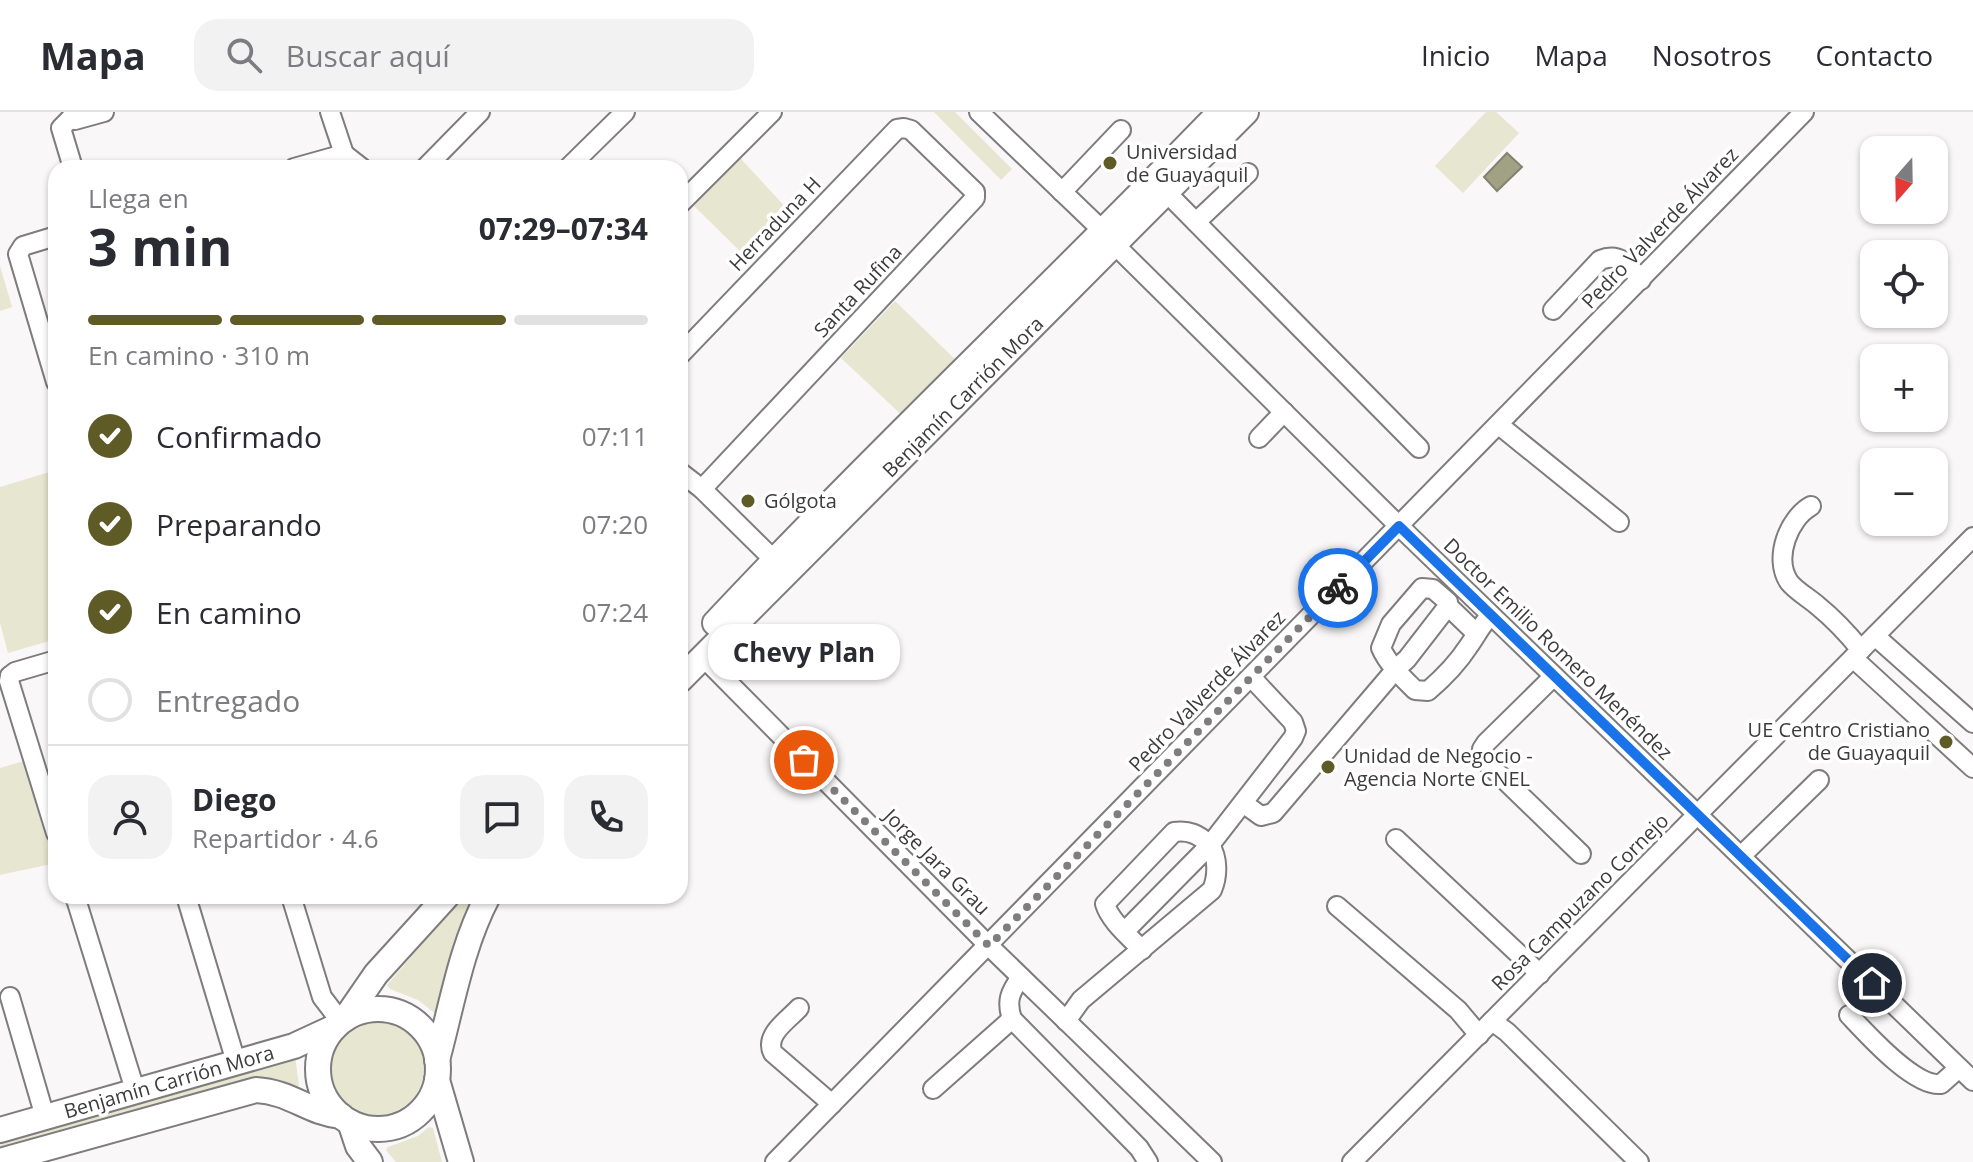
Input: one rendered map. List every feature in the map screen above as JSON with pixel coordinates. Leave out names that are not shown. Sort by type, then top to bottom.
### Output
[{"type":"main road","name":"Benjamín Carrión Mora","points":[[691,658],[1110,238],[1220,112]]},
{"type":"main road","name":"Benjamín Carrión Mora","points":[[691,658],[774,560],[1110,238],[1167,193],[1246,112]]},
{"type":"main road","points":[[440,904],[376,974],[325,1040],[319,1056],[321,1089],[329,1104],[346,1119],[368,1128],[387,1128],[405,1123],[420,1112],[431,1097],[460,970],[485,904]]},
{"type":"main road","points":[[340,1022],[364,1011],[384,1010],[403,1015],[419,1026],[431,1041],[461,1162]]},
{"type":"main road","name":"Benjamín Carrión Mora","points":[[0,1130],[294,1046],[340,1022]]},
{"type":"main road","name":"Benjamín Carrión Mora","points":[[14,1159],[256,1090],[279,1092],[319,1111],[346,1119]]},
{"type":"main road","points":[[346,1119],[358,1146],[370,1162]]},
{"type":"street","points":[[71,160],[61,128],[70,115],[75,120],[104,112]]},
{"type":"street","points":[[330,112],[346,160]]},
{"type":"street","points":[[433,160],[480,112]]},
{"type":"street","points":[[576,160],[625,112]]},
{"type":"street","points":[[688,196],[772,112]]},
{"type":"street","name":"Doctor Emilio Romero Menéndez","points":[[979,112],[1399,526],[1973,1081]]},
{"type":"street","name":"Pedro Valverde Álvarez","points":[[775,1162],[1804,112]]},
{"type":"street","name":"Herraduna H","points":[[688,347],[897,129],[904,128]]},
{"type":"street","name":"Santa Rufina","points":[[702,489],[975,198],[975,192],[911,130],[904,128]]},
{"type":"street","points":[[1062,192],[1121,130]]},
{"type":"street","points":[[1196,222],[1248,173]]},
{"type":"street","points":[[1167,193],[1419,448]]},
{"type":"street","points":[[48,238],[23,246],[18,254],[48,355]]},
{"type":"street","points":[[1553,310],[1600,260],[1610,256],[1620,258],[1641,280]]},
{"type":"street","points":[[1259,438],[1284,412]]},
{"type":"street","points":[[1499,425],[1619,522]]},
{"type":"street","points":[[688,478],[774,560]]},
{"type":"street","points":[[1811,506],[1799,512],[1789,531],[1784,552],[1785,571],[1790,582],[1845,631],[1857,654],[1973,768]]},
{"type":"street","name":"Rosa Campuzano Cornejo","points":[[1352,1162],[1973,537]]},
{"type":"street","points":[[1476,633],[1438,593],[1427,587],[1418,591],[1391,624],[1381,648],[1386,659],[1415,690],[1428,691],[1451,669],[1491,615]]},
{"type":"street","points":[[1243,803],[1261,816],[1273,813],[1407,659],[1448,606]]},
{"type":"street","points":[[1875,636],[1973,723]]},
{"type":"street","name":"Jorge Jara Grau","points":[[691,658],[1212,1162]]},
{"type":"street","points":[[5,669],[15,672],[48,662]]},
{"type":"street","points":[[5,669],[48,807]]},
{"type":"street","points":[[1554,676],[1486,743],[1482,749],[1483,759],[1581,854]]},
{"type":"street","points":[[1125,931],[1210,845],[1293,738],[1296,731],[1293,722],[1251,677]]},
{"type":"street","points":[[1741,856],[1819,780]]},
{"type":"street","points":[[1066,1021],[1081,1000],[1142,950],[1212,890],[1217,874],[1215,853],[1196,834],[1174,832],[1105,904],[1109,914],[1142,950]]},
{"type":"street","points":[[1396,839],[1540,974]]},
{"type":"street","points":[[77,904],[135,1090]]},
{"type":"street","points":[[188,904],[236,1062]]},
{"type":"street","points":[[293,904],[322,997],[340,1022]]},
{"type":"street","points":[[1337,906],[1458,1010],[1479,1035]]},
{"type":"street","points":[[1021,977],[1010,992],[1008,1006],[1012,1019],[1139,1148],[1148,1162]]},
{"type":"street","points":[[10,997],[45,1117]]},
{"type":"street","points":[[799,1008],[771,1038],[770,1046],[773,1053],[832,1104]]},
{"type":"street","points":[[1849,1015],[1872,1040],[1923,1082],[1941,1084],[1959,1068]]},
{"type":"street","points":[[933,1089],[1012,1019]]},
{"type":"street","points":[[1492,1021],[1507,1032],[1639,1162]]},
{"type":"green space","points":[[934,112],[955,112],[1012,169],[1001,180]]},
{"type":"green space","points":[[1486,112],[1496,112],[1519,133],[1463,193],[1435,166]]},
{"type":"green space","points":[[740,158],[793,215],[750,261],[694,206]]},
{"type":"green space","points":[[0,266],[12,307],[0,311]]},
{"type":"green space","points":[[895,301],[962,366],[906,419],[841,358]]},
{"type":"green space","points":[[48,472],[48,641],[8,653],[0,623],[0,487]]},
{"type":"green space","points":[[31,759],[48,817],[48,865],[0,875],[0,768]]},
{"type":"green space","points":[[456,904],[474,904],[440,1012],[436,1014],[418,1000],[387,985]]},
{"type":"green space","points":[[377,1021],[395,1025],[410,1035],[420,1050],[424,1068],[420,1086],[410,1101],[395,1111],[377,1115],[359,1111],[344,1101],[334,1086],[330,1068],[334,1050],[344,1035],[359,1025]]},
{"type":"green space","points":[[295,1056],[299,1086],[295,1088],[278,1081],[257,1078],[0,1151],[0,1141]]},
{"type":"green space","points":[[429,1127],[433,1128],[442,1162],[396,1162],[386,1150],[418,1136]]},
{"type":"shaded area","points":[[1507,153],[1522,167],[1497,191],[1484,177]]},
{"type":"way so far","points":[[804,760],[989,946],[1338,588]]},
{"type":"place","name":"Universidad de Guayaquil","points":[[1110,163]]},
{"type":"place","name":"Gólgota","points":[[748,501]]},
{"type":"place","name":"UE Centro Cristiano de Guayaquil","points":[[1946,742]]},
{"type":"place","name":"Chevy Plan","points":[[804,760]]},
{"type":"place","name":"Unidad de Negocio - Agencia Norte CNEL","points":[[1328,767]]},
{"type":"route","points":[[1338,588],[1399,526],[1872,983]]}]
